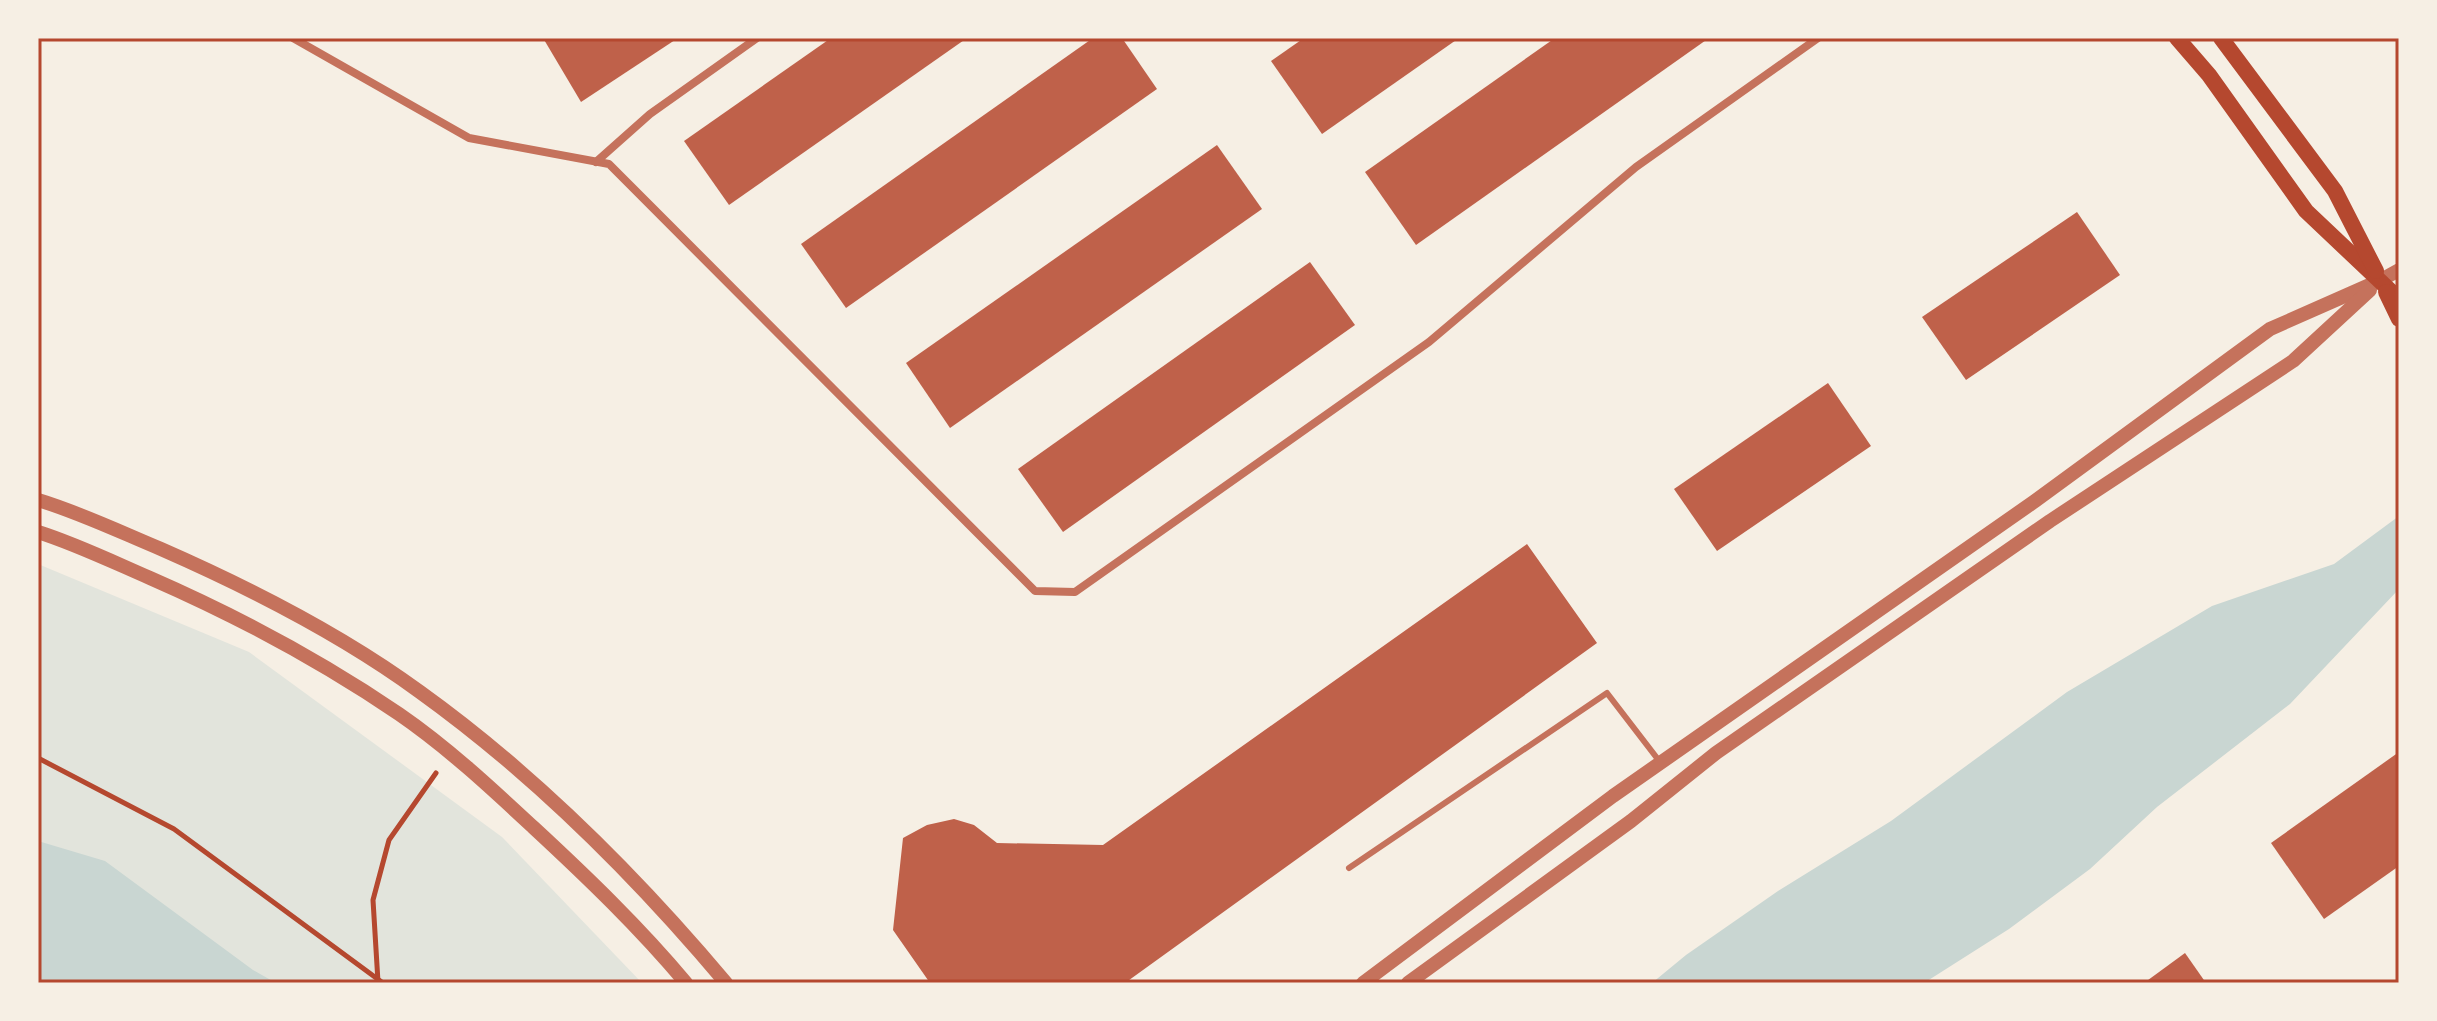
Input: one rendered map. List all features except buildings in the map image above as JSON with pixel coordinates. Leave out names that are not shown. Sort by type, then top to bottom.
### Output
[{"type":"main road","points":[[2177,38],[2219,88],[2306,211],[2399,299]]},
{"type":"main road","points":[[2221,38],[2335,191],[2399,319]]},
{"type":"street","points":[[293,38],[469,138],[609,164],[1035,591],[1075,592],[1429,342],[1636,167],[1818,38]]},
{"type":"street","points":[[596,162],[650,114],[757,38]]},
{"type":"street","points":[[1408,983],[1631,821],[1729,744],[2050,521],[2293,361],[2399,262]]},
{"type":"street","points":[[1363,983],[1660,762],[2035,501],[2270,329],[2399,270]]},
{"type":"street","points":[[38,500],[71,510],[181,558],[284,608],[420,691],[507,760],[631,877],[726,983]]},
{"type":"street","points":[[38,532],[182,592],[269,635],[401,716],[487,784],[609,898],[686,983]]},
{"type":"lane","points":[[1349,868],[1607,693],[1660,762]]},
{"type":"path","points":[[380,982],[373,900],[389,840],[450,754]]},
{"type":"path","points":[[38,758],[174,829],[380,982]]},
{"type":"shaded area","points":[[2399,516],[2399,589],[2290,704],[2157,807],[2090,869],[2009,929],[1924,983],[1652,983],[1686,955],[1778,891],[1891,821],[2067,692],[2212,606],[2334,564]]},
{"type":"shaded area","points":[[38,564],[249,652],[502,837],[642,983],[38,983]]},
{"type":"shaded area","points":[[38,841],[105,861],[253,970],[276,983],[38,983]]}]
